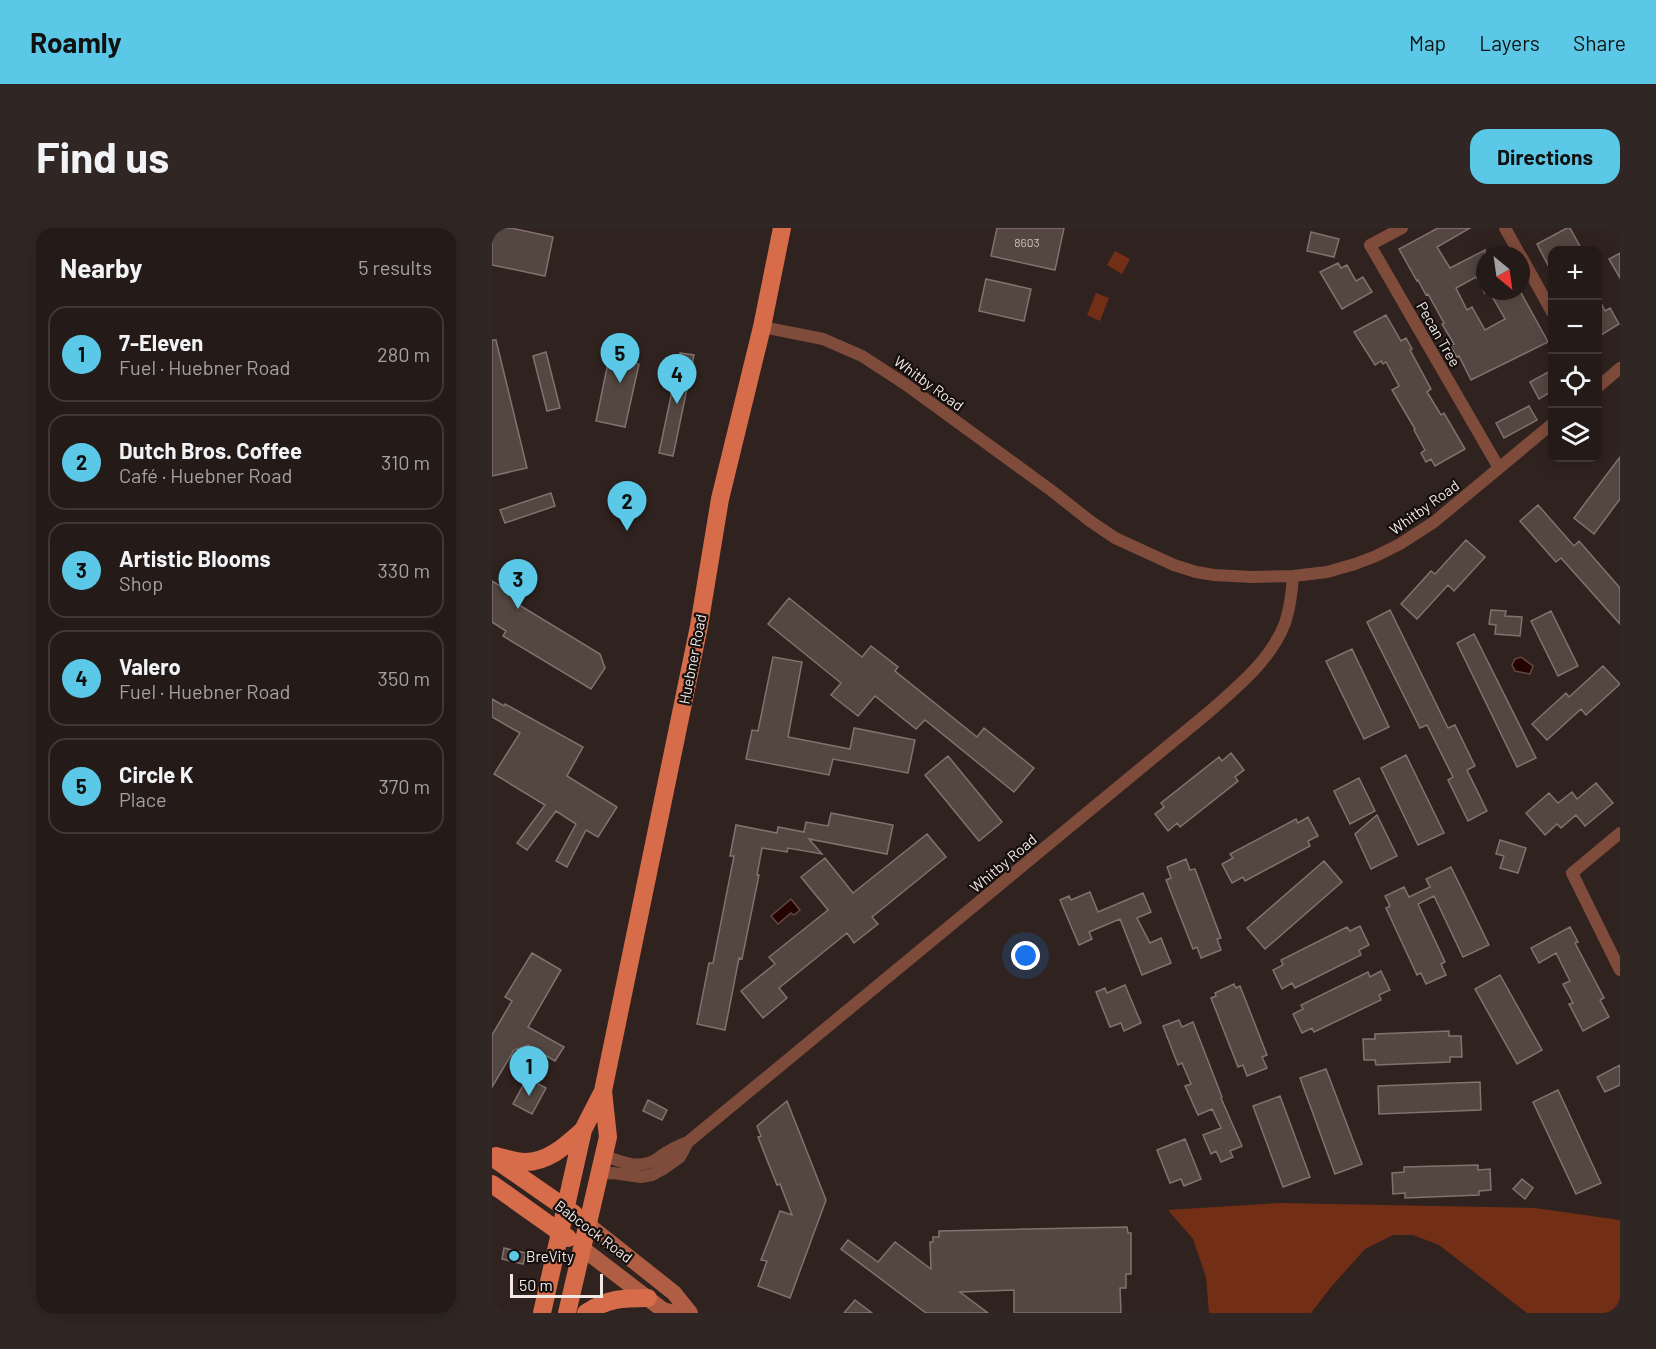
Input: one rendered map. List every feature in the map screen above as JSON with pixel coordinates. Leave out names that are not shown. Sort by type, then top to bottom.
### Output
[{"type":"main road","name":"Huebner Road","points":[[542,1313],[583,1130],[603,1091],[699,626],[720,499],[762,327],[782,228]]},
{"type":"main road","name":"Huebner Road","points":[[567,1313],[608,1137],[603,1091]]},
{"type":"main road","points":[[492,1156],[523,1162],[536,1161],[562,1149],[583,1130]]},
{"type":"main road","name":"Babcock Road","points":[[492,1156],[587,1224],[674,1293],[690,1313]]},
{"type":"main road","name":"Babcock Road","points":[[492,1184],[582,1248],[663,1310],[673,1313]]},
{"type":"main road","points":[[586,1313],[603,1303],[620,1298],[648,1298]]},
{"type":"street","name":"Pecan Tree","points":[[1402,228],[1371,245],[1499,468]]},
{"type":"street","points":[[1505,228],[1515,246]]},
{"type":"street","points":[[1530,272],[1548,305]]},
{"type":"street","name":"Whitby Road","points":[[762,327],[823,339],[862,356],[905,384],[1090,521],[1131,546],[1196,572],[1252,577],[1293,576],[1327,572],[1376,556],[1434,522],[1548,427]]},
{"type":"street","points":[[1602,384],[1620,368]]},
{"type":"street","name":"Whitby Road","points":[[603,1155],[626,1163],[641,1165],[688,1142],[1228,695],[1250,674],[1278,638],[1290,602],[1293,576]]},
{"type":"street","points":[[1620,833],[1572,873],[1620,970]]},
{"type":"street","name":"Whitby Road","points":[[599,1174],[613,1173],[641,1177],[652,1175],[680,1157],[688,1142]]},
{"type":"shaded area","points":[[1115,251],[1130,259],[1122,274],[1107,265]]},
{"type":"shaded area","points":[[1096,293],[1109,298],[1100,321],[1087,315]]},
{"type":"shaded area","points":[[1521,657],[1533,666],[1530,674],[1515,671],[1512,665],[1515,659]]},
{"type":"shaded area","points":[[791,899],[800,910],[794,915],[791,913],[778,924],[771,916]]},
{"type":"shaded area","points":[[1279,1203],[1535,1208],[1620,1220],[1620,1313],[1527,1313],[1439,1245],[1413,1235],[1393,1235],[1365,1249],[1311,1313],[1209,1313],[1206,1277],[1193,1239],[1168,1210]]},
{"type":"building","points":[[492,228],[511,228],[553,237],[545,276],[492,265]]},
{"type":"building","points":[[997,228],[1064,228],[1055,270],[991,256]]},
{"type":"building","points":[[1438,228],[1470,228],[1437,247],[1450,268],[1476,255],[1476,277],[1456,288],[1467,310],[1472,307],[1485,330],[1505,319],[1494,300],[1525,300],[1548,342],[1471,380],[1459,356],[1457,357],[1450,346],[1454,344],[1442,324],[1444,323],[1399,249]]},
{"type":"building","points":[[1570,228],[1580,246],[1548,246],[1548,265],[1537,244]]},
{"type":"building","points":[[1311,232],[1339,239],[1334,257],[1307,251]]},
{"type":"building","points":[[1620,253],[1620,278],[1609,259]]},
{"type":"building","points":[[1338,263],[1341,268],[1347,265],[1356,281],[1363,277],[1372,292],[1342,309],[1320,272]]},
{"type":"building","points":[[986,279],[1031,289],[1024,321],[979,311]]},
{"type":"building","points":[[1602,305],[1605,311],[1610,308],[1619,324],[1602,335]]},
{"type":"building","points":[[1386,315],[1401,341],[1406,338],[1431,389],[1427,392],[1441,415],[1444,413],[1465,449],[1435,466],[1431,459],[1426,462],[1421,453],[1425,450],[1392,390],[1399,386],[1386,362],[1383,364],[1381,361],[1375,365],[1354,332]]},
{"type":"building","points":[[492,340],[496,340],[527,468],[492,476]]},
{"type":"building","points":[[546,352],[560,408],[547,411],[533,356]]},
{"type":"building","points":[[680,353],[694,355],[673,456],[659,453]]},
{"type":"building","points":[[609,358],[639,364],[625,427],[596,421]]},
{"type":"building","points":[[1548,372],[1548,393],[1539,399],[1530,382]]},
{"type":"building","points":[[1529,406],[1537,420],[1504,438],[1496,423]]},
{"type":"building","points":[[1620,457],[1620,499],[1594,534],[1574,518]]},
{"type":"building","points":[[551,493],[555,506],[505,523],[500,510]]},
{"type":"building","points":[[1538,505],[1574,546],[1579,541],[1620,588],[1620,624],[1561,558],[1556,562],[1520,521]]},
{"type":"building","points":[[1466,540],[1485,557],[1454,591],[1448,585],[1417,619],[1401,604],[1431,571],[1435,574]]},
{"type":"building","points":[[492,581],[515,595],[519,605],[600,654],[605,668],[591,689],[503,636],[506,631],[492,622]]},
{"type":"building","points":[[789,598],[862,657],[871,646],[898,667],[895,671],[977,737],[984,728],[1034,768],[1014,792],[925,720],[916,729],[875,696],[858,716],[831,695],[841,683],[768,624]]},
{"type":"building","points":[[1390,610],[1448,728],[1455,725],[1475,766],[1467,770],[1487,811],[1468,821],[1448,780],[1453,777],[1427,725],[1420,728],[1367,622]]},
{"type":"building","points":[[1491,610],[1506,611],[1505,616],[1522,617],[1520,636],[1495,634],[1496,625],[1489,624]]},
{"type":"building","points":[[1551,611],[1578,666],[1558,676],[1531,621]]},
{"type":"building","points":[[1474,634],[1536,758],[1517,767],[1457,643]]},
{"type":"building","points":[[1352,649],[1389,727],[1364,739],[1326,661]]},
{"type":"building","points":[[773,657],[802,662],[788,737],[850,749],[854,728],[915,740],[908,773],[833,759],[829,775],[746,759],[752,730],[758,731]]},
{"type":"building","points":[[1603,666],[1620,684],[1586,715],[1581,709],[1547,740],[1532,724],[1566,693],[1569,697]]},
{"type":"building","points":[[492,699],[583,747],[567,776],[617,807],[598,837],[586,830],[567,867],[556,861],[576,824],[556,811],[527,850],[517,843],[545,805],[494,774],[520,733],[492,717]]},
{"type":"building","points":[[1231,753],[1244,770],[1235,777],[1238,781],[1180,827],[1177,823],[1168,831],[1155,814],[1164,807],[1161,803],[1219,757],[1222,761]]},
{"type":"building","points":[[1406,755],[1444,833],[1418,845],[1381,768]]},
{"type":"building","points":[[948,756],[1002,822],[979,841],[925,775]]},
{"type":"building","points":[[1359,778],[1375,811],[1350,824],[1334,791]]},
{"type":"building","points":[[1596,783],[1613,803],[1585,826],[1576,815],[1561,828],[1557,824],[1545,835],[1526,813],[1549,793],[1558,803],[1572,792],[1577,799]]},
{"type":"building","points":[[831,813],[893,825],[887,854],[809,839],[822,854],[788,848],[787,852],[762,848],[757,875],[759,875],[742,959],[739,958],[725,1030],[697,1024],[709,963],[713,963],[734,856],[730,856],[736,825],[777,833],[778,827],[804,832],[806,822],[828,826]]},
{"type":"building","points":[[1377,815],[1397,856],[1371,869],[1355,834]]},
{"type":"building","points":[[1308,817],[1318,836],[1308,841],[1310,846],[1245,881],[1243,877],[1232,883],[1222,864],[1233,858],[1230,854],[1296,819],[1298,823]]},
{"type":"building","points":[[927,834],[946,857],[872,917],[878,924],[854,943],[847,933],[779,988],[787,998],[763,1018],[741,991],[775,964],[769,957],[828,910],[801,877],[825,858],[853,893]]},
{"type":"building","points":[[1500,840],[1526,848],[1518,873],[1500,868],[1504,856],[1496,854]]},
{"type":"building","points":[[1186,859],[1190,870],[1195,869],[1221,938],[1217,939],[1221,950],[1201,958],[1197,947],[1193,949],[1166,880],[1171,878],[1167,867]]},
{"type":"building","points":[[1324,861],[1342,882],[1265,949],[1247,928]]},
{"type":"building","points":[[1451,867],[1489,945],[1463,957],[1434,896],[1418,904],[1445,962],[1441,964],[1446,975],[1426,984],[1421,973],[1417,975],[1386,908],[1390,906],[1385,896],[1404,887],[1409,897],[1430,887],[1426,879]]},
{"type":"building","points":[[1090,892],[1098,912],[1143,893],[1151,912],[1137,918],[1150,943],[1161,938],[1171,963],[1142,975],[1120,919],[1089,932],[1092,939],[1079,945],[1060,900],[1069,896],[1071,900]]},
{"type":"building","points":[[1360,926],[1369,945],[1359,950],[1361,955],[1295,988],[1292,983],[1282,989],[1273,970],[1283,965],[1281,960],[1347,927],[1350,931]]},
{"type":"building","points":[[1570,927],[1578,942],[1575,943],[1604,998],[1600,1000],[1609,1017],[1583,1031],[1569,1004],[1573,1003],[1563,984],[1570,981],[1556,953],[1539,963],[1531,948]]},
{"type":"building","points":[[532,953],[561,970],[528,1027],[564,1047],[555,1061],[528,1045],[514,1050],[492,1087],[492,1035],[512,1001],[505,997]]},
{"type":"building","points":[[1381,971],[1390,990],[1379,995],[1381,1000],[1314,1032],[1312,1028],[1302,1033],[1293,1014],[1303,1009],[1301,1005],[1368,972],[1370,977]]},
{"type":"building","points":[[1500,975],[1542,1050],[1517,1064],[1475,989]]},
{"type":"building","points":[[1234,984],[1236,988],[1240,986],[1267,1055],[1262,1057],[1267,1068],[1247,1076],[1243,1065],[1238,1067],[1211,998],[1216,996],[1215,993]]},
{"type":"building","points":[[1125,985],[1141,1023],[1124,1031],[1121,1023],[1110,1027],[1096,992],[1105,988],[1107,993]]},
{"type":"building","points":[[1179,1020],[1182,1027],[1193,1022],[1221,1098],[1242,1146],[1230,1151],[1233,1157],[1221,1162],[1216,1151],[1211,1154],[1203,1135],[1221,1128],[1212,1109],[1198,1115],[1185,1086],[1191,1084],[1182,1063],[1178,1065],[1163,1026]]},
{"type":"building","points":[[1449,1031],[1449,1036],[1461,1036],[1462,1057],[1450,1057],[1450,1062],[1376,1065],[1375,1060],[1364,1060],[1363,1039],[1375,1039],[1375,1034]]},
{"type":"building","points":[[1620,1065],[1620,1085],[1605,1092],[1597,1077]]},
{"type":"building","points":[[1326,1069],[1362,1164],[1335,1174],[1300,1078]]},
{"type":"building","points":[[527,1078],[546,1088],[532,1114],[513,1104]]},
{"type":"building","points":[[1480,1082],[1481,1110],[1379,1114],[1378,1086]]},
{"type":"building","points":[[1558,1090],[1601,1183],[1576,1194],[1533,1102]]},
{"type":"building","points":[[1280,1096],[1310,1177],[1283,1187],[1253,1106]]},
{"type":"building","points":[[648,1100],[667,1110],[662,1120],[643,1111]]},
{"type":"building","points":[[787,1101],[826,1200],[790,1298],[758,1286],[767,1261],[761,1260],[780,1211],[792,1215],[758,1137],[761,1136],[757,1126]]},
{"type":"building","points":[[1185,1139],[1201,1179],[1184,1186],[1181,1179],[1170,1183],[1157,1150]]},
{"type":"building","points":[[1478,1165],[1478,1170],[1490,1169],[1491,1190],[1479,1191],[1479,1195],[1405,1198],[1405,1193],[1393,1194],[1392,1173],[1404,1172],[1404,1167]]},
{"type":"building","points":[[1522,1179],[1533,1188],[1525,1199],[1513,1189]]},
{"type":"building","points":[[1127,1227],[1128,1233],[1131,1233],[1131,1274],[1126,1274],[1126,1288],[1120,1288],[1121,1313],[1014,1313],[1014,1290],[960,1292],[988,1313],[926,1313],[841,1249],[848,1240],[878,1262],[895,1242],[931,1269],[930,1242],[933,1242],[933,1237],[939,1237],[939,1231]]},
{"type":"building","name":"BreVity","points":[[504,1248],[526,1253],[523,1264],[502,1259]]},
{"type":"building","points":[[855,1300],[872,1313],[844,1313]]},
{"type":"place","name":"Circle K","points":[[620,383]]},
{"type":"place","name":"Valero","points":[[677,404]]},
{"type":"place","name":"Dutch Bros. Coffee","points":[[627,531]]},
{"type":"place","name":"Artistic Blooms","points":[[518,609]]},
{"type":"place","name":"7-Eleven","points":[[529,1096]]},
{"type":"place","name":"BreVity","points":[[514,1256]]}]
